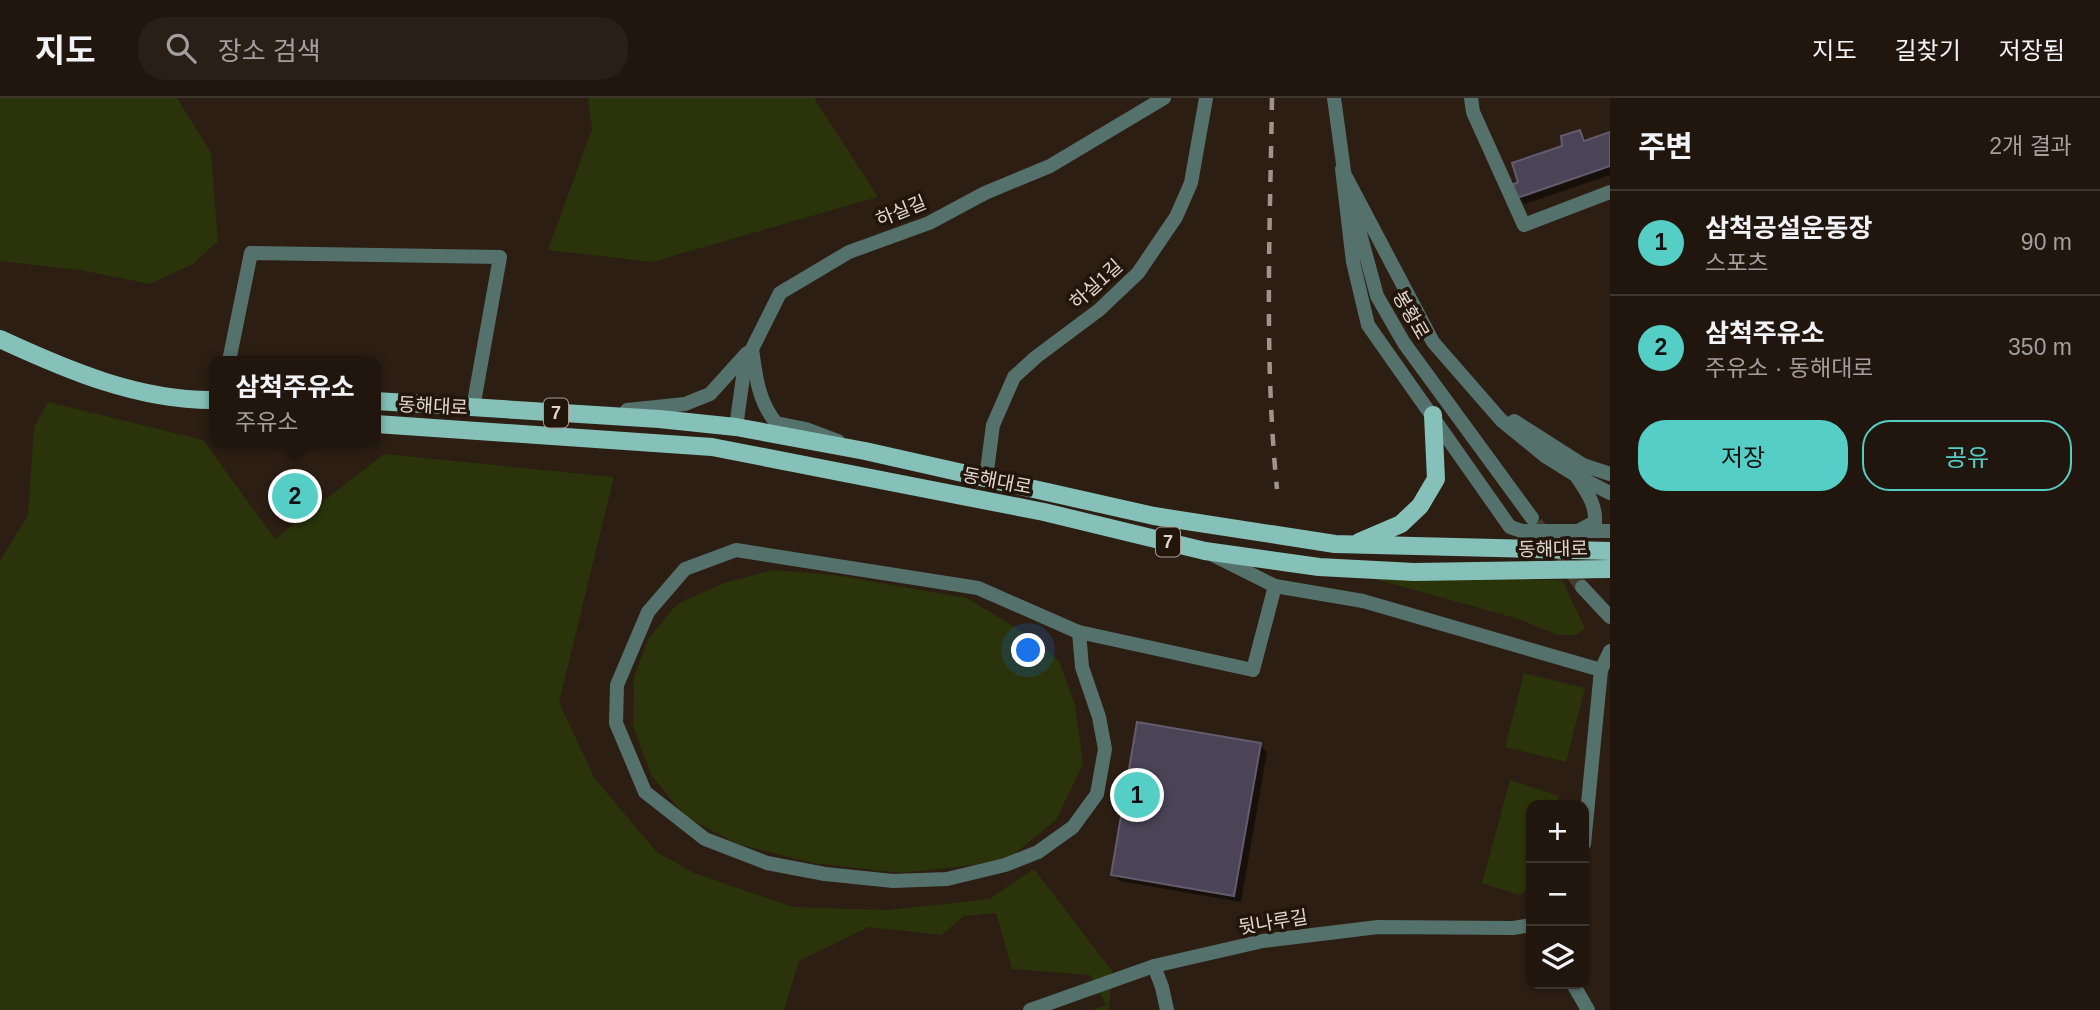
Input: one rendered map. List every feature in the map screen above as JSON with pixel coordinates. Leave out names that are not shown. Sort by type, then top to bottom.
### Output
[{"type":"main road","points":[[0,339],[53,364],[124,388],[209,400]]},
{"type":"main road","name":"동해대로","points":[[381,401],[659,419],[736,427],[865,451],[1154,516],[1335,544],[1610,551]]},
{"type":"main road","points":[[1354,545],[1401,524],[1420,506],[1436,479],[1433,415]]},
{"type":"main road","name":"동해대로","points":[[381,424],[734,450],[1044,512],[1205,551],[1319,567],[1414,572],[1610,569]]},
{"type":"main road","points":[[734,450],[736,427]]},
{"type":"street","name":"하실길","points":[[736,427],[745,363],[780,293],[849,252],[929,223],[985,193],[1050,166],[1164,98]]},
{"type":"street","name":"하실1길","points":[[986,478],[993,425],[1014,377],[1099,310],[1138,273],[1176,217],[1191,183],[1206,98]]},
{"type":"street","name":"봉황로","points":[[1334,98],[1342,169],[1377,296],[1404,343],[1532,518]]},
{"type":"street","points":[[1471,98],[1473,112],[1524,225],[1610,192]]},
{"type":"street","points":[[1342,169],[1433,342],[1501,420],[1545,456],[1610,492]]},
{"type":"street","points":[[1342,169],[1353,262],[1368,325],[1510,527],[1522,531],[1610,531]]},
{"type":"street","points":[[230,356],[251,253],[500,257],[473,408]]},
{"type":"street","points":[[550,413],[586,407],[633,411],[685,404],[710,394],[752,346]]},
{"type":"street","points":[[752,346],[757,386],[764,408],[776,423],[806,429],[865,451]]},
{"type":"street","points":[[1486,403],[1583,465],[1610,474]]},
{"type":"street","points":[[1577,476],[1591,499],[1595,513],[1595,522],[1579,531]]},
{"type":"street","points":[[1079,632],[1082,667],[1099,717],[1105,749],[1097,794],[1073,827],[1038,852],[1004,865],[947,878],[893,881],[825,874],[767,863],[705,839],[645,792],[617,723],[617,685],[648,612],[685,569],[736,550],[978,588],[1079,632],[1253,670],[1275,586]]},
{"type":"street","points":[[1205,551],[1275,586],[1363,601],[1601,670]]},
{"type":"street","points":[[1582,587],[1610,617]]},
{"type":"street","points":[[1588,800],[1601,670],[1610,651]]},
{"type":"street","name":"뒷나루길","points":[[1030,1010],[1154,966],[1263,941],[1378,927],[1526,926]]},
{"type":"street","points":[[1154,966],[1167,1010]]},
{"type":"street","points":[[1576,989],[1588,1010]]},
{"type":"green space","points":[[0,98],[177,98],[211,153],[218,241],[193,264],[150,284],[80,270],[0,261]]},
{"type":"green space","points":[[588,98],[814,98],[878,197],[652,262],[548,250],[592,129]]},
{"type":"green space","points":[[48,402],[203,440],[275,539],[384,454],[614,477],[559,702],[595,779],[657,852],[694,873],[793,907],[889,910],[989,899],[1034,869],[1112,971],[1109,1010],[1092,1010],[1106,1005],[1090,975],[1012,969],[996,913],[964,916],[941,935],[869,927],[799,961],[784,1010],[0,1010],[0,561],[28,515],[34,427]]},
{"type":"green space","points":[[773,570],[834,575],[967,598],[1026,634],[1059,661],[1075,705],[1083,764],[1056,820],[1010,857],[973,865],[901,873],[813,863],[737,844],[685,816],[651,775],[633,726],[634,677],[648,639],[677,604],[724,583]]},
{"type":"green space","points":[[1371,578],[1562,580],[1585,628],[1577,635],[1558,635],[1519,619]]},
{"type":"green space","points":[[1524,673],[1585,688],[1566,762],[1505,747]]},
{"type":"green space","points":[[1510,780],[1559,796],[1558,800],[1526,800],[1526,890],[1519,895],[1482,883]]},
{"type":"building","points":[[1580,130],[1584,141],[1610,132],[1610,166],[1517,198],[1512,185],[1518,182],[1512,163],[1562,146],[1561,136]]},
{"type":"building","points":[[1137,722],[1261,743],[1234,896],[1111,875]]},
{"type":"tunnel","points":[[1536,523],[1582,587]]},
{"type":"railway","points":[[1272,98],[1269,343],[1277,489]]},
{"type":"place","name":"삼척주유소","points":[[295,496]]},
{"type":"place","name":"삼척공설운동장","points":[[1137,795]]}]
